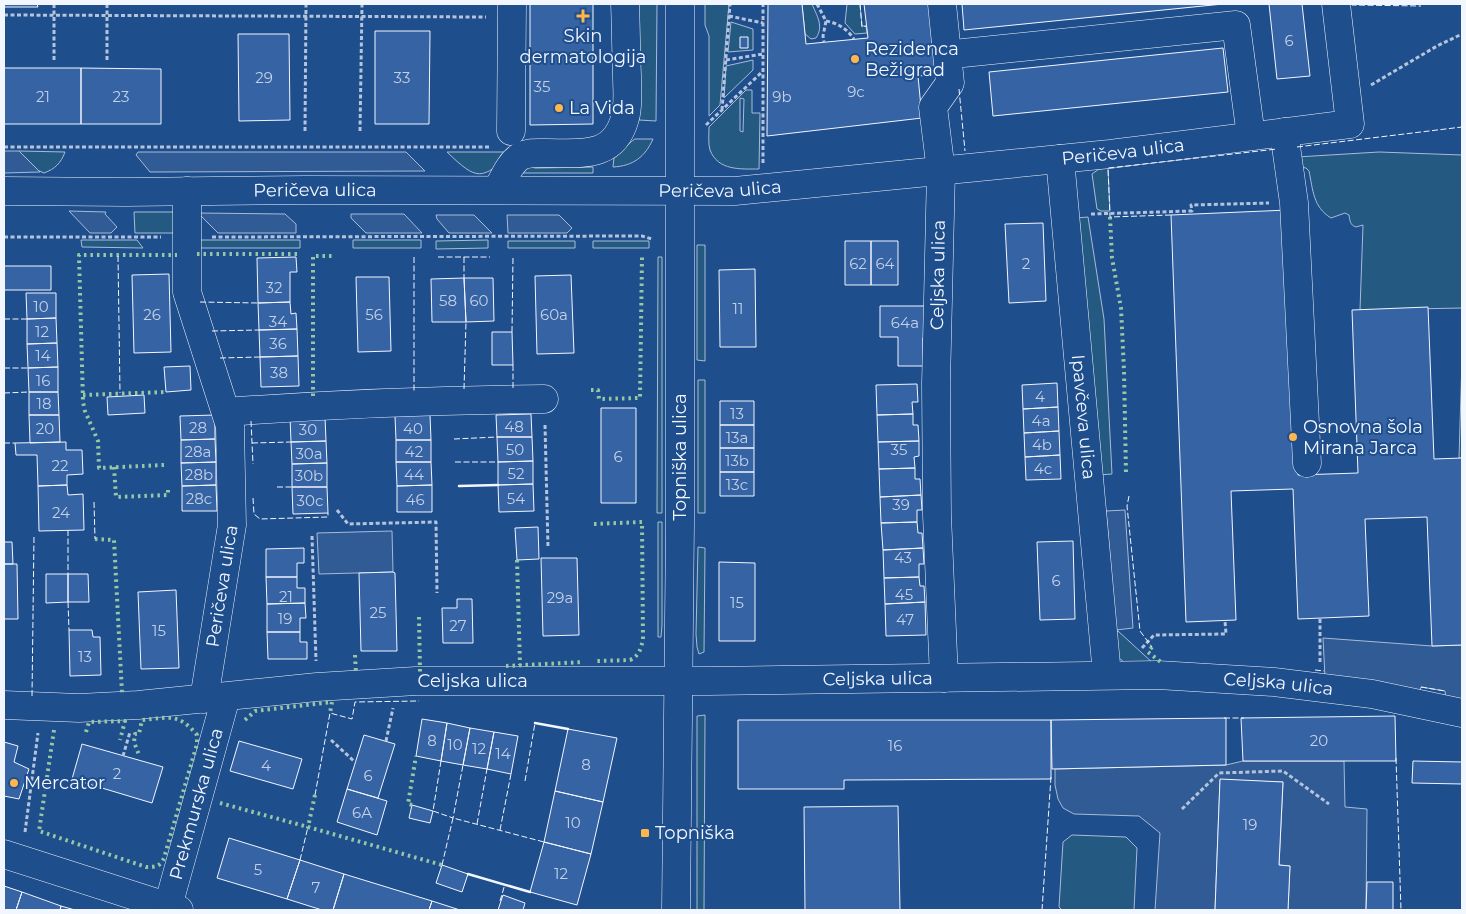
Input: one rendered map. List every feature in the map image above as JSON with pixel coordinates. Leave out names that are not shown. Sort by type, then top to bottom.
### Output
[{"type":"street","points":[[497,190],[511,166],[522,155],[597,151],[611,144],[619,133],[625,118],[627,100],[625,4]]},
{"type":"street","name":"Topniška ulica","points":[[676,910],[679,681],[680,4]]},
{"type":"street","name":"Celjska ulica","points":[[942,4],[950,83],[933,107],[940,171],[936,384],[937,515],[944,678]]},
{"type":"street","name":"Peričeva ulica","points":[[4,190],[126,192],[735,191],[1060,158],[1350,124],[1336,4]]},
{"type":"street","points":[[501,139],[512,10]]},
{"type":"street","points":[[963,53],[1236,25],[1251,136]]},
{"type":"street","points":[[1284,132],[1294,203],[1308,463]]},
{"type":"street","name":"Ipavčeva ulica","points":[[1060,158],[1107,675]]},
{"type":"street","name":"Peričeva ulica","points":[[187,191],[187,292],[230,426],[232,516],[215,698]]},
{"type":"street","points":[[226,412],[306,406],[442,400],[544,399]]},
{"type":"street","name":"Celjska ulica","points":[[4,705],[98,707],[215,698],[317,687],[398,683],[536,680],[679,681],[1158,675],[1226,678],[1319,687],[1372,694],[1462,713]]},
{"type":"street","name":"Prekmurska ulica","points":[[171,909],[215,698]]},
{"type":"street","points":[[4,854],[171,909]]},
{"type":"path","points":[[54,4],[54,60]]},
{"type":"path","points":[[107,4],[107,61]]},
{"type":"path","points":[[305,131],[306,4]]},
{"type":"path","points":[[360,131],[362,4]]},
{"type":"path","points":[[722,110],[730,4]]},
{"type":"path","points":[[763,4],[763,163]]},
{"type":"path","points":[[817,4],[826,21],[823,36],[824,42]]},
{"type":"path","points":[[4,15],[362,17],[512,10]]},
{"type":"path","points":[[729,16],[763,23]]},
{"type":"path","points":[[826,21],[843,27],[854,39]]},
{"type":"path","points":[[1347,99],[1437,46],[1462,34]]},
{"type":"path","points":[[726,60],[763,54]]},
{"type":"path","points":[[704,127],[763,71]]},
{"type":"path","points":[[4,147],[501,139]]},
{"type":"path","points":[[1093,214],[1192,211],[1191,205],[1294,203]]},
{"type":"path","points":[[4,237],[642,236],[652,239]]},
{"type":"path","points":[[544,399],[548,547]]},
{"type":"path","points":[[337,510],[348,524],[436,522],[437,593]]},
{"type":"path","points":[[312,536],[317,687]]},
{"type":"path","points":[[1319,687],[1320,618]]},
{"type":"path","points":[[1142,649],[1154,636],[1226,634],[1225,621]]},
{"type":"path","points":[[386,741],[398,683]]},
{"type":"path","points":[[25,832],[41,706]]},
{"type":"path","points":[[331,740],[355,762]]},
{"type":"path","points":[[1182,809],[1219,773],[1283,771],[1329,804]]},
{"type":"shaded area","points":[[634,4],[657,4],[656,121],[639,120]]},
{"type":"shaded area","points":[[705,4],[729,4],[720,105],[709,116],[709,36],[705,25]]},
{"type":"shaded area","points":[[802,4],[812,4],[816,13],[820,25],[816,38],[811,39],[805,34]]},
{"type":"shaded area","points":[[847,4],[860,4],[862,26],[866,26],[867,33],[855,34],[845,23]]},
{"type":"shaded area","points":[[731,22],[753,29],[753,50],[728,52]]},
{"type":"shaded area","points":[[753,60],[753,70],[724,98],[726,66]]},
{"type":"shaded area","points":[[746,90],[752,90],[752,113],[760,113],[759,169],[731,167],[718,162],[710,150],[709,127]],"holes":[[[740,98],[744,99],[743,132],[740,131]]]},
{"type":"shaded area","points":[[635,139],[653,139],[646,151],[638,159],[627,165],[613,167],[614,158]]},
{"type":"shaded area","points":[[4,151],[19,151],[40,172],[4,173]]},
{"type":"shaded area","points":[[19,151],[65,152],[57,165],[44,173],[37,170]]},
{"type":"shaded area","points":[[138,152],[406,152],[425,171],[150,172],[136,155]]},
{"type":"shaded area","points":[[447,152],[512,152],[502,162],[480,174],[457,162]]},
{"type":"shaded area","points":[[1379,152],[1462,155],[1462,308],[1360,310],[1363,225],[1354,226],[1349,215],[1345,213],[1331,218],[1325,214],[1317,203],[1309,171],[1306,168],[1300,167],[1297,157]]},
{"type":"shaded area","points":[[523,164],[535,168],[593,167],[593,173],[521,173]]},
{"type":"shaded area","points":[[1108,168],[1110,211],[1101,211],[1097,209],[1092,174],[1099,169]]},
{"type":"shaded area","points":[[69,211],[106,212],[105,214],[117,227],[111,233],[90,233]]},
{"type":"shaded area","points":[[134,212],[177,212],[178,233],[135,233]]},
{"type":"shaded area","points":[[198,213],[285,214],[296,224],[296,233],[218,233]]},
{"type":"shaded area","points":[[351,214],[404,214],[422,233],[366,233],[351,218]]},
{"type":"shaded area","points":[[436,215],[474,215],[492,233],[449,233],[437,219]]},
{"type":"shaded area","points":[[507,215],[559,215],[572,228],[567,233],[508,233]]},
{"type":"shaded area","points":[[1088,217],[1104,319],[1112,474],[1099,475],[1076,218]]},
{"type":"shaded area","points":[[81,240],[137,240],[143,248],[82,247]]},
{"type":"shaded area","points":[[196,240],[300,240],[300,248],[197,248]]},
{"type":"shaded area","points":[[353,240],[421,240],[421,248],[353,248]]},
{"type":"shaded area","points":[[488,240],[488,248],[436,249],[436,241]]},
{"type":"shaded area","points":[[508,241],[575,241],[575,248],[508,248]]},
{"type":"shaded area","points":[[593,241],[649,241],[649,248],[593,248]]},
{"type":"shaded area","points":[[697,245],[705,245],[705,361],[697,360]]},
{"type":"shaded area","points":[[658,257],[662,257],[662,513],[657,513]]},
{"type":"shaded area","points":[[1462,360],[1462,458],[1459,458]]},
{"type":"shaded area","points":[[698,380],[705,380],[705,513],[698,513]]},
{"type":"shaded area","points":[[1125,510],[1133,628],[1116,630],[1106,511]]},
{"type":"shaded area","points":[[658,522],[662,522],[661,637],[658,637]]},
{"type":"shaded area","points":[[392,531],[393,572],[319,574],[317,533]]},
{"type":"shaded area","points":[[698,547],[705,548],[704,652],[699,654],[696,634]]},
{"type":"shaded area","points":[[1118,631],[1155,665],[1124,662],[1118,657],[1116,632]]},
{"type":"shaded area","points":[[1323,638],[1432,646],[1462,645],[1462,702],[1446,699],[1445,691],[1421,687],[1419,693],[1325,677]]},
{"type":"shaded area","points":[[705,715],[704,910],[697,910],[697,716]]},
{"type":"shaded area","points":[[1243,761],[1344,761],[1345,807],[1367,809],[1366,910],[1288,910],[1290,866],[1279,865],[1283,782],[1220,780],[1215,910],[1155,910],[1160,833],[1139,816],[1074,814],[1063,808],[1058,799],[1055,785],[1055,769],[1226,765]]},
{"type":"shaded area","points":[[1072,835],[1126,837],[1137,848],[1134,910],[1062,910],[1059,907],[1063,842]]},
{"type":"building","points":[[4,4],[37,4],[38,7],[4,7]]},
{"type":"building","points":[[530,4],[593,4],[593,124],[530,125]]},
{"type":"building","name":"Rezidenca Bežigrad","points":[[768,4],[802,4],[806,44],[868,38],[864,4],[936,4],[944,74],[918,76],[922,118],[767,136]]},
{"type":"building","points":[[962,4],[1223,4],[964,30]]},
{"type":"building","points":[[1269,4],[1302,4],[1310,76],[1277,79]]},
{"type":"building","points":[[375,31],[430,31],[429,124],[375,124]]},
{"type":"building","points":[[238,34],[289,34],[290,120],[239,121]]},
{"type":"building","points":[[740,37],[748,37],[748,48],[740,48]]},
{"type":"building","points":[[1223,48],[1228,92],[993,116],[989,72]]},
{"type":"building","points":[[4,68],[81,68],[81,124],[4,124]]},
{"type":"building","points":[[81,68],[161,69],[161,124],[81,124]]},
{"type":"building","points":[[1288,210],[1298,475],[1358,473],[1352,310],[1428,307],[1434,459],[1462,458],[1462,645],[1432,646],[1427,517],[1365,519],[1369,616],[1298,619],[1293,489],[1231,491],[1236,620],[1186,622],[1171,215]]},
{"type":"building","points":[[1043,223],[1046,301],[1009,303],[1005,224]]},
{"type":"building","points":[[845,241],[871,241],[871,285],[845,285]]},
{"type":"building","points":[[871,241],[898,241],[898,285],[871,285]]},
{"type":"building","points":[[296,257],[297,272],[290,272],[290,302],[258,303],[257,258]]},
{"type":"building","points":[[4,266],[51,266],[51,290],[4,290]]},
{"type":"building","points":[[755,269],[756,347],[720,347],[719,270]]},
{"type":"building","points":[[169,274],[171,352],[134,353],[132,275]]},
{"type":"building","points":[[571,275],[574,353],[537,354],[535,276]]},
{"type":"building","points":[[356,277],[389,277],[391,351],[358,352]]},
{"type":"building","points":[[464,278],[466,322],[432,322],[431,279]]},
{"type":"building","points":[[464,278],[493,278],[494,321],[466,322]]},
{"type":"building","points":[[26,293],[56,293],[56,318],[27,319]]},
{"type":"building","points":[[290,302],[291,314],[296,313],[297,329],[259,330],[258,303]]},
{"type":"building","points":[[880,306],[930,306],[930,338],[923,338],[923,366],[898,366],[898,337],[880,337]]},
{"type":"building","points":[[56,318],[57,343],[27,344],[27,319]]},
{"type":"building","points":[[297,329],[298,356],[260,357],[259,330]]},
{"type":"building","points":[[492,332],[512,332],[513,365],[492,365]]},
{"type":"building","points":[[57,343],[58,367],[28,368],[27,344]]},
{"type":"building","points":[[298,356],[299,386],[261,387],[260,357]]},
{"type":"building","points":[[190,366],[191,390],[166,392],[164,367]]},
{"type":"building","points":[[58,367],[58,392],[29,392],[28,368]]},
{"type":"building","points":[[1057,383],[1058,407],[1023,409],[1022,385]]},
{"type":"building","points":[[917,384],[918,402],[912,402],[913,414],[877,415],[876,385]]},
{"type":"building","points":[[29,392],[58,392],[59,415],[29,415]]},
{"type":"building","points":[[144,395],[145,413],[108,415],[107,397]]},
{"type":"building","points":[[720,401],[754,401],[754,425],[720,425]]},
{"type":"building","points":[[1058,407],[1059,431],[1024,433],[1023,409]]},
{"type":"building","points":[[601,408],[636,408],[636,503],[601,503]]},
{"type":"building","points":[[531,414],[532,437],[497,437],[496,415]]},
{"type":"building","points":[[913,414],[913,425],[918,425],[919,441],[878,442],[877,415]]},
{"type":"building","points":[[29,415],[59,415],[60,442],[30,443]]},
{"type":"building","points":[[215,415],[215,439],[181,440],[180,416]]},
{"type":"building","points":[[430,415],[431,440],[396,440],[395,416]]},
{"type":"building","points":[[290,417],[325,417],[326,441],[291,442]]},
{"type":"building","points":[[720,425],[754,425],[754,448],[720,448]]},
{"type":"building","points":[[1059,431],[1060,455],[1025,457],[1024,433]]},
{"type":"building","points":[[497,437],[532,437],[533,461],[498,462]]},
{"type":"building","points":[[215,439],[216,462],[181,463],[181,440]]},
{"type":"building","points":[[396,440],[431,440],[431,462],[396,462]]},
{"type":"building","points":[[326,441],[327,463],[292,464],[291,442]]},
{"type":"building","points":[[919,441],[919,456],[914,457],[915,468],[879,469],[878,442]]},
{"type":"building","points":[[66,442],[66,450],[82,450],[83,474],[67,475],[67,485],[38,486],[37,455],[16,455],[15,443]]},
{"type":"building","points":[[720,448],[754,448],[754,472],[720,472]]},
{"type":"building","points":[[1060,455],[1061,479],[1026,480],[1025,457]]},
{"type":"building","points":[[533,461],[533,484],[498,485],[498,462]]},
{"type":"building","points":[[216,462],[216,485],[182,486],[181,463]]},
{"type":"building","points":[[396,462],[431,462],[432,485],[397,486]]},
{"type":"building","points":[[327,463],[327,487],[292,487],[292,464]]},
{"type":"building","points":[[915,468],[915,479],[920,479],[921,495],[880,497],[879,469]]},
{"type":"building","points":[[720,472],[754,472],[754,496],[720,496]]},
{"type":"building","points":[[533,484],[534,511],[499,512],[498,485]]},
{"type":"building","points":[[67,485],[68,495],[83,494],[84,530],[39,531],[38,486]]},
{"type":"building","points":[[216,485],[217,511],[182,511],[182,486]]},
{"type":"building","points":[[432,485],[432,512],[397,512],[397,486]]},
{"type":"building","points":[[292,487],[327,487],[328,513],[293,514]]},
{"type":"building","points":[[921,495],[922,510],[917,510],[917,522],[881,523],[880,497]]},
{"type":"building","points":[[917,522],[918,533],[922,533],[923,548],[883,550],[881,523]]},
{"type":"building","points":[[538,527],[539,559],[517,560],[515,528]]},
{"type":"building","points":[[1073,541],[1075,619],[1040,620],[1037,542]]},
{"type":"building","points":[[4,542],[12,542],[13,564],[4,564]]},
{"type":"building","points":[[304,548],[304,563],[297,563],[297,577],[266,577],[266,549]]},
{"type":"building","points":[[923,548],[924,564],[919,564],[919,577],[884,578],[883,550]]},
{"type":"building","points":[[541,558],[577,558],[579,635],[543,636]]},
{"type":"building","points":[[719,562],[755,563],[755,641],[719,641]]},
{"type":"building","points":[[4,564],[17,564],[18,619],[4,619]]},
{"type":"building","points":[[359,573],[395,573],[397,651],[361,651]]},
{"type":"building","points":[[46,574],[68,574],[68,602],[46,603]]},
{"type":"building","points":[[68,574],[88,574],[89,602],[68,602]]},
{"type":"building","points":[[266,577],[297,577],[297,588],[305,588],[305,603],[267,604]]},
{"type":"building","points":[[919,577],[920,586],[924,586],[925,602],[885,604],[884,578]]},
{"type":"building","points":[[176,590],[179,668],[141,669],[138,592]]},
{"type":"building","points":[[457,599],[472,599],[473,643],[443,643],[442,608],[457,608]]},
{"type":"building","points":[[925,602],[926,635],[886,636],[885,604]]},
{"type":"building","points":[[305,603],[306,618],[300,618],[300,632],[267,632],[267,604]]},
{"type":"building","points":[[69,630],[92,630],[93,637],[100,637],[101,675],[70,676]]},
{"type":"building","points":[[267,632],[300,632],[300,642],[307,642],[307,659],[268,659]]},
{"type":"building","points":[[1395,716],[1396,761],[1243,761],[1241,718]]},
{"type":"building","points":[[1226,718],[1226,765],[1052,769],[1051,720]]},
{"type":"building","points":[[422,719],[447,723],[441,761],[416,756]]},
{"type":"building","points":[[738,720],[1051,720],[1051,779],[844,780],[844,789],[738,789]]},
{"type":"building","points":[[447,723],[470,728],[463,765],[441,761]]},
{"type":"building","points":[[470,728],[494,732],[487,769],[463,765]]},
{"type":"building","points":[[568,729],[617,738],[603,802],[555,791]]},
{"type":"building","points":[[494,732],[518,736],[511,774],[487,769]]},
{"type":"building","points":[[364,735],[395,744],[378,798],[347,789]]},
{"type":"building","points":[[239,741],[302,759],[293,789],[230,771]]},
{"type":"building","name":"Mercator","points":[[4,742],[18,746],[14,762],[29,769],[19,799],[4,796]]},
{"type":"building","points":[[82,744],[163,767],[152,803],[72,779]]},
{"type":"building","points":[[1413,761],[1462,762],[1462,784],[1412,783]]},
{"type":"building","points":[[1220,779],[1283,782],[1279,865],[1290,866],[1288,910],[1215,910]]},
{"type":"building","points":[[347,789],[387,801],[377,835],[337,822]]},
{"type":"building","points":[[555,791],[603,802],[591,854],[544,842]]},
{"type":"building","points":[[412,805],[433,811],[430,823],[409,818]]},
{"type":"building","points":[[898,806],[900,910],[805,910],[804,807]]},
{"type":"building","points":[[229,838],[300,860],[287,899],[217,878]]},
{"type":"building","points":[[544,842],[591,854],[577,905],[530,892]]},
{"type":"building","points":[[300,860],[344,874],[333,910],[322,910],[287,899]]},
{"type":"building","points":[[442,865],[468,874],[462,892],[436,883]]},
{"type":"building","points":[[344,874],[432,901],[429,910],[333,910]]},
{"type":"building","points":[[1367,882],[1393,882],[1393,910],[1366,910]]},
{"type":"building","points":[[4,886],[22,892],[16,910],[4,910]]},
{"type":"building","points":[[22,892],[61,906],[60,910],[16,910]]},
{"type":"building","points":[[503,895],[525,903],[523,910],[498,910]]},
{"type":"building","points":[[432,901],[460,910],[429,910]]},
{"type":"building","points":[[61,906],[75,910],[60,910]]},
{"type":"hedge","points":[[1110,217],[1112,258],[1121,308],[1126,473]]},
{"type":"hedge","points":[[197,254],[297,254]]},
{"type":"hedge","points":[[164,465],[99,468],[98,441],[83,402],[79,255],[177,255]]},
{"type":"hedge","points":[[313,396],[313,256],[334,256]]},
{"type":"hedge","points":[[591,390],[598,390],[599,399],[640,398],[642,257]]},
{"type":"hedge","points":[[83,395],[166,392]]},
{"type":"hedge","points":[[114,467],[116,497],[168,495],[168,486]]},
{"type":"hedge","points":[[594,524],[642,522],[643,639],[641,646],[638,654],[630,660],[597,661]]},
{"type":"hedge","points":[[95,539],[114,540],[122,693],[125,693]]},
{"type":"hedge","points":[[517,560],[520,665]]},
{"type":"hedge","points":[[419,617],[420,672]]},
{"type":"hedge","points":[[1152,647],[1148,652],[1162,663]]},
{"type":"hedge","points":[[355,655],[356,674]]},
{"type":"hedge","points":[[506,666],[583,662]]},
{"type":"hedge","points":[[245,720],[255,711],[332,702],[330,713]]},
{"type":"hedge","points":[[54,730],[39,831],[146,867],[152,867],[159,865],[164,858],[197,744],[197,735],[184,723],[172,718],[142,720],[139,734],[135,734],[134,742],[139,755]]},
{"type":"hedge","points":[[86,732],[89,722],[125,721],[120,740]]},
{"type":"hedge","points":[[412,805],[408,804],[416,756]]},
{"type":"hedge","points":[[315,795],[308,827],[442,865]]},
{"type":"hedge","points":[[220,803],[308,827]]},
{"type":"fence","points":[[860,4],[862,27],[866,26]]},
{"type":"fence","points":[[1351,4],[1421,6]]},
{"type":"fence","points":[[959,89],[965,151]]},
{"type":"fence","points":[[1297,147],[1462,127]]},
{"type":"fence","points":[[1171,215],[1110,217],[1108,168],[1277,149]]},
{"type":"fence","points":[[118,256],[120,393]]},
{"type":"fence","points":[[414,257],[414,391]]},
{"type":"fence","points":[[438,257],[490,257]]},
{"type":"fence","points":[[464,257],[464,278]]},
{"type":"fence","points":[[512,332],[513,257]]},
{"type":"fence","points":[[200,302],[258,303]]},
{"type":"fence","points":[[4,319],[27,319]]},
{"type":"fence","points":[[464,389],[466,322]]},
{"type":"fence","points":[[212,331],[259,330]]},
{"type":"fence","points":[[220,358],[260,357]]},
{"type":"fence","points":[[513,365],[513,390]]},
{"type":"fence","points":[[4,368],[28,368]]},
{"type":"fence","points":[[4,393],[29,392]]},
{"type":"fence","points":[[251,421],[253,464]]},
{"type":"fence","points":[[454,439],[497,437]]},
{"type":"fence","points":[[252,443],[291,442]]},
{"type":"fence","points":[[4,443],[15,443]]},
{"type":"fence","points":[[455,462],[498,462]]},
{"type":"fence","points":[[277,487],[292,487]]},
{"type":"fence","points":[[1129,496],[1127,506],[1140,631],[1152,647]]},
{"type":"fence","points":[[253,498],[254,514],[260,519],[328,517],[328,513]]},
{"type":"fence","points":[[94,502],[95,539]]},
{"type":"fence","points":[[68,530],[68,574]]},
{"type":"fence","points":[[32,696],[34,536]]},
{"type":"fence","points":[[68,602],[69,630]]},
{"type":"fence","points":[[1315,670],[1324,671]]},
{"type":"fence","points":[[1421,687],[1445,691]]},
{"type":"fence","points":[[315,795],[330,713],[352,719],[355,702],[419,701]]},
{"type":"fence","points":[[1224,718],[1244,718]]},
{"type":"fence","points":[[525,781],[535,723]]},
{"type":"fence","points":[[1396,758],[1401,910]]},
{"type":"fence","points":[[441,761],[433,811],[453,818],[463,765]]},
{"type":"fence","points":[[477,824],[487,769]]},
{"type":"fence","points":[[500,830],[511,774]]},
{"type":"fence","points":[[1042,910],[1051,777]]},
{"type":"fence","points":[[442,865],[453,818],[544,842]]},
{"type":"fence","points":[[300,860],[308,827]]},
{"type":"fence","points":[[500,901],[505,884]]},
{"type":"wall","points":[[459,486],[498,485]]},
{"type":"wall","points":[[535,723],[568,729]]},
{"type":"wall","points":[[468,874],[530,892]]},
{"type":"place","name":"Skin dermatologija","points":[[583,16]]},
{"type":"place","name":"Rezidenca Bežigrad","points":[[855,59]]},
{"type":"place","name":"La Vida","points":[[559,108]]},
{"type":"place","name":"Osnovna šola Mirana Jarca","points":[[1293,437]]},
{"type":"place","name":"Mercator","points":[[14,783]]},
{"type":"place","name":"Topniška","points":[[645,833]]}]
